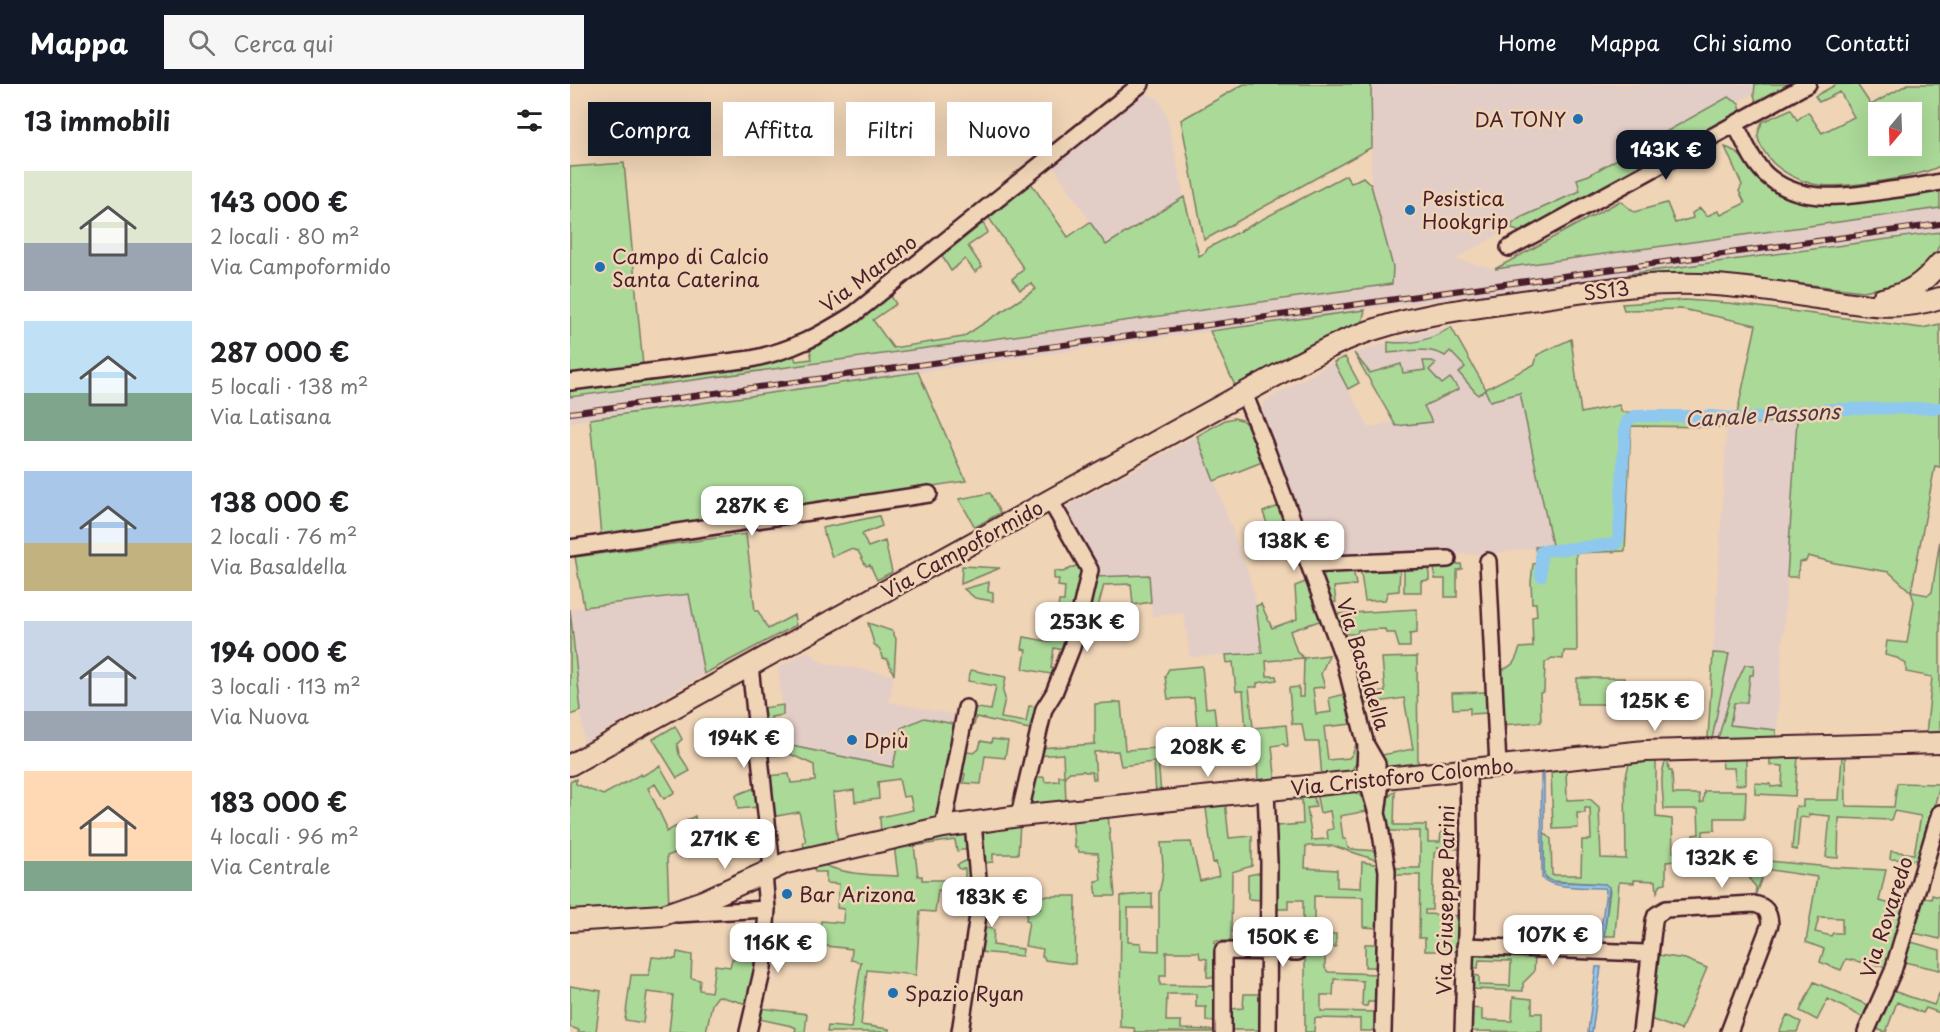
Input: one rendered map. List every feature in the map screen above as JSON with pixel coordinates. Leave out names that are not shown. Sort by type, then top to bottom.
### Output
[{"type":"main road","name":"SS13","points":[[1859,304],[1900,295],[1929,276],[1940,263]]},
{"type":"main road","name":"SS13","points":[[1355,336],[1406,321],[1450,312],[1570,294],[1658,284],[1715,285],[1878,307],[1903,307],[1940,298]]},
{"type":"main road","name":"Via Campoformido","points":[[570,765],[1244,393],[1355,336]]},
{"type":"main road","name":"Via Cristoforo Colombo","points":[[570,921],[663,915],[703,901],[786,862],[943,827],[1019,816],[1645,751],[1940,743]]},
{"type":"street","name":"Via Marano","points":[[570,382],[752,359],[779,353],[819,335],[854,314],[1141,84]]},
{"type":"street","points":[[1509,248],[1808,84]]},
{"type":"street","points":[[1735,124],[1760,168],[1782,186],[1798,193],[1816,196],[1853,195],[1933,183]]},
{"type":"street","name":"Via Basaldella","points":[[1244,393],[1345,662],[1366,745],[1365,771],[1380,790],[1377,814],[1387,871],[1383,1032]]},
{"type":"street","points":[[570,548],[929,494]]},
{"type":"street","points":[[1019,816],[1044,709],[1064,671],[1072,647],[1090,570],[1050,500]]},
{"type":"street","points":[[1309,565],[1448,559]]},
{"type":"street","points":[[1488,561],[1498,766]]},
{"type":"street","points":[[748,1032],[763,968],[768,870],[750,666]]},
{"type":"street","points":[[943,827],[966,708]]},
{"type":"street","name":"Via Giuseppe Parini","points":[[1463,1032],[1469,835],[1468,769]]},
{"type":"street","points":[[1266,791],[1269,862],[1268,1032]]},
{"type":"street","name":"Via Rovaredo","points":[[1866,1032],[1893,971],[1940,813]]},
{"type":"street","points":[[960,1032],[979,909],[973,823]]},
{"type":"street","points":[[1641,1032],[1656,915],[1666,909],[1753,904],[1766,909],[1770,916],[1770,924],[1729,1032]]},
{"type":"street","name":"Via Cristoforo Colombo","points":[[663,915],[767,909]]},
{"type":"street","points":[[1465,946],[1644,953],[1650,956]]},
{"type":"street","points":[[1223,1032],[1223,951],[1298,952]]},
{"type":"shaded area","points":[[1372,84],[1770,84],[1455,259],[1495,269],[1940,208],[1940,232],[1160,338],[570,422],[570,397],[1391,284],[1393,267],[1371,185]]},
{"type":"shaded area","points":[[1141,92],[1158,98],[1167,117],[1184,197],[1106,245],[1052,164]]},
{"type":"shaded area","points":[[1451,327],[1485,390],[1520,393],[1552,546],[1494,553],[1316,561],[1262,416],[1265,401],[1334,362],[1369,428],[1392,422],[1354,353],[1421,332]]},
{"type":"shaded area","points":[[1798,419],[1776,738],[1708,739],[1727,427]]},
{"type":"shaded area","points":[[1197,436],[1255,596],[1262,653],[1190,657],[1184,613],[1152,616],[1149,575],[1093,577],[1063,509]]},
{"type":"shaded area","points":[[690,594],[704,674],[584,743],[571,609]]},
{"type":"shaded area","points":[[808,651],[822,663],[894,675],[889,702],[961,716],[950,776],[876,764],[787,745],[778,668]]},
{"type":"green space","points":[[1244,84],[1371,84],[1372,147],[1204,240],[1181,120]]},
{"type":"green space","points":[[1755,84],[1789,84],[1764,99],[1756,101]]},
{"type":"green space","points":[[1837,84],[1857,84],[1869,102],[1868,156],[1922,156],[1922,102],[1876,102],[1908,84],[1940,84],[1940,166],[1896,179],[1858,184],[1813,184],[1792,176],[1768,157],[1760,143],[1758,132],[1762,122],[1791,109],[1797,120],[1808,112],[1822,133],[1854,117],[1840,92],[1819,102],[1815,96]]},
{"type":"green space","points":[[1728,97],[1739,103],[1741,111],[1520,232],[1512,229],[1512,224],[1520,218],[1580,191],[1577,179],[1589,175]]},
{"type":"green space","points":[[1725,147],[1739,155],[1768,188],[1779,195],[1806,201],[1843,202],[1934,190],[1940,192],[1940,208],[1495,269],[1620,201],[1634,212],[1667,203],[1675,223],[1693,218],[1692,213],[1700,208],[1707,216],[1718,211],[1721,215],[1745,203],[1739,191],[1742,185]]},
{"type":"green space","name":"Campo di Calcio Santa Caterina","points":[[624,163],[643,366],[570,376],[570,167]]},
{"type":"green space","points":[[1346,175],[1351,183],[1363,177],[1371,185],[1393,267],[1392,284],[570,397],[570,387],[757,364],[794,356],[796,361],[812,359],[810,350],[847,328],[891,296],[896,304],[873,320],[893,348],[963,337],[1036,289],[1031,283],[1020,290],[1012,279],[1024,269],[989,218],[1031,183],[1068,237],[1090,222],[1106,245],[1184,197],[1199,256],[1208,248]]},
{"type":"green space","points":[[983,223],[988,232],[968,246],[982,267],[975,272],[965,259],[951,271],[942,256]]},
{"type":"green space","points":[[1940,232],[1940,243],[1935,255],[1918,273],[1896,285],[1863,291],[1709,273],[1628,274]]},
{"type":"green space","points":[[1685,300],[1728,303],[1922,328],[1940,324],[1940,467],[1935,466],[1911,592],[1889,572],[1808,556],[1806,561],[1799,562],[1798,577],[1787,577],[1797,419],[1727,427],[1631,426],[1625,551],[1576,553],[1577,651],[1564,651],[1563,659],[1552,658],[1545,663],[1544,692],[1540,693],[1541,722],[1502,725],[1499,671],[1513,663],[1520,648],[1533,647],[1532,617],[1537,616],[1536,603],[1532,603],[1531,582],[1533,564],[1537,563],[1535,547],[1552,545],[1520,393],[1490,401],[1485,390],[1478,395],[1459,373],[1465,367],[1450,351],[1445,356],[1424,350],[1388,353],[1388,342],[1405,343],[1421,340],[1451,327],[1486,389],[1535,364],[1537,355],[1571,339],[1581,413],[1619,405],[1622,412],[1737,414],[1756,325],[1682,309],[1624,310],[1622,304]]},
{"type":"green space","points":[[1365,310],[1362,323],[1332,334],[1236,388],[1210,331]]},
{"type":"green space","points":[[1354,353],[1370,373],[1401,364],[1403,373],[1425,370],[1423,361],[1432,361],[1436,363],[1429,370],[1442,384],[1450,378],[1459,389],[1424,406],[1432,422],[1396,426]]},
{"type":"green space","points":[[1345,357],[1359,383],[1348,389],[1334,362]]},
{"type":"green space","points":[[918,372],[966,481],[601,536],[590,419]]},
{"type":"green space","points":[[1234,418],[1242,420],[1248,426],[1262,462],[1214,481],[1197,436],[1225,420]]},
{"type":"green space","points":[[990,493],[1000,513],[975,527],[959,499]]},
{"type":"green space","points":[[1279,506],[1289,532],[1253,545],[1250,539],[1270,532],[1263,512]]},
{"type":"green space","points":[[879,516],[882,526],[862,534],[868,547],[885,541],[892,572],[877,580],[870,565],[866,566],[858,551],[850,549],[832,557],[822,528]]},
{"type":"green space","points":[[746,534],[755,611],[758,611],[768,629],[794,615],[796,625],[704,674],[689,594],[584,607],[575,557]]},
{"type":"green space","points":[[1940,540],[1940,735],[1926,735],[1932,677],[1906,672],[1906,664],[1897,658],[1885,655],[1887,641],[1907,643],[1914,601],[1911,592],[1928,595],[1932,592]]},
{"type":"green space","points":[[1080,564],[1083,569],[1073,611],[1058,609],[1059,601],[1064,601],[1065,587],[1058,586],[1059,579],[1054,579],[1054,571],[1063,572]]},
{"type":"green space","points":[[1461,564],[1462,569],[1457,570],[1457,597],[1445,597],[1445,579],[1435,579],[1434,565]]},
{"type":"green space","points":[[1429,565],[1429,580],[1421,581],[1421,592],[1404,592],[1404,566]]},
{"type":"green space","points":[[962,566],[1000,568],[961,584]]},
{"type":"green space","points":[[1400,566],[1399,591],[1388,592],[1385,600],[1365,601],[1360,567]]},
{"type":"green space","points":[[1353,568],[1356,585],[1334,587],[1336,602],[1332,603],[1319,569]]},
{"type":"green space","points":[[1149,575],[1151,602],[1133,605],[1131,584],[1104,585],[1098,607],[1086,608],[1093,577]]},
{"type":"green space","points":[[1308,581],[1322,620],[1290,631],[1297,652],[1304,658],[1266,661],[1267,676],[1276,676],[1277,680],[1257,683],[1257,687],[1249,687],[1253,728],[1286,725],[1288,746],[1284,744],[1272,746],[1276,784],[1258,786],[1257,754],[1243,754],[1241,741],[1199,744],[1194,698],[1168,699],[1165,676],[1169,669],[1202,666],[1206,708],[1214,707],[1217,734],[1246,731],[1243,691],[1236,691],[1233,662],[1227,663],[1226,655],[1262,653],[1256,606],[1261,604],[1272,628],[1297,619],[1295,586]]},
{"type":"green space","points":[[989,582],[988,592],[993,593],[993,601],[975,598],[964,589]]},
{"type":"green space","points":[[570,609],[581,711],[570,715]]},
{"type":"green space","points":[[1417,609],[1417,633],[1410,634],[1410,647],[1399,647],[1395,633],[1386,633],[1385,629],[1358,630],[1357,634],[1342,634],[1335,614]]},
{"type":"green space","points":[[1057,617],[1071,618],[1063,650],[1054,648],[1051,668],[1058,669],[1056,675],[1023,669],[1026,650],[1022,649],[1024,637],[1051,642]]},
{"type":"green space","points":[[868,623],[892,631],[896,639],[894,675],[887,659],[882,658],[880,650],[874,644]]},
{"type":"green space","points":[[1713,653],[1729,654],[1712,739],[1708,739]]},
{"type":"green space","points":[[1329,655],[1321,674],[1325,687],[1313,688],[1316,714],[1331,712],[1329,698],[1345,694],[1352,724],[1324,727],[1328,760],[1349,758],[1356,744],[1360,757],[1349,775],[1322,778],[1319,742],[1305,742],[1302,724],[1292,724],[1289,688],[1299,687],[1299,697],[1303,697],[1304,658]]},
{"type":"green space","points":[[1417,657],[1418,766],[1385,770],[1377,756],[1413,749],[1404,698],[1365,704],[1363,694],[1385,692],[1382,658]]},
{"type":"green space","points":[[1745,665],[1754,665],[1753,675],[1750,675],[1747,702],[1734,703],[1730,725],[1776,730],[1776,738],[1718,739],[1730,697]]},
{"type":"green space","points":[[971,670],[1006,677],[1001,718],[1026,722],[1029,706],[1039,707],[1034,730],[976,717],[974,725],[968,724],[971,707],[991,710],[996,686],[968,681]]},
{"type":"green space","points":[[1577,678],[1624,678],[1625,704],[1577,704]]},
{"type":"green space","points":[[757,679],[763,708],[783,705],[783,715],[771,717],[772,731],[761,732]]},
{"type":"green space","points":[[1487,692],[1488,713],[1470,714],[1470,708],[1453,709],[1452,693]]},
{"type":"green space","points":[[1121,702],[1125,750],[1157,748],[1161,795],[1156,796],[1154,762],[1121,766],[1118,751],[1094,752],[1096,779],[1093,779],[1092,772],[1084,771],[1070,772],[1065,776],[1066,804],[1024,808],[1031,778],[1044,777],[1045,782],[1059,781],[1059,776],[1064,776],[1063,754],[1037,756],[1039,748],[1095,744],[1095,704]]},
{"type":"green space","points":[[956,715],[961,716],[938,823],[881,836],[880,817],[913,810],[910,796],[903,797],[899,779],[878,782],[879,799],[855,802],[854,790],[833,793],[838,846],[805,853],[803,842],[806,842],[799,812],[771,817],[766,776],[789,774],[791,783],[815,781],[814,765],[790,754],[764,756],[762,738],[777,737],[778,745],[893,767],[901,728],[924,718],[954,724]]},
{"type":"green space","points":[[751,723],[752,741],[740,744],[733,731]]},
{"type":"green space","points":[[675,726],[682,739],[677,744],[679,754],[690,771],[677,778],[653,739]]},
{"type":"green space","points":[[992,739],[1008,741],[1005,758],[985,756],[981,784],[963,783],[965,774],[957,772],[961,751],[974,753],[979,749],[981,741],[991,743]]},
{"type":"green space","points":[[1798,756],[1795,796],[1755,794],[1755,783],[1770,784],[1771,787],[1782,786],[1783,766],[1770,765],[1770,757]]},
{"type":"green space","points":[[1842,756],[1845,756],[1846,806],[1894,807],[1897,783],[1940,784],[1921,860],[1890,859],[1891,851],[1914,854],[1921,816],[1894,811],[1891,820],[1839,818],[1838,858],[1826,857],[1830,816],[1809,814],[1809,818],[1800,817],[1797,850],[1792,849],[1796,806],[1803,807],[1803,800],[1839,800]]},
{"type":"green space","points":[[1746,758],[1746,784],[1736,785],[1734,768],[1723,768],[1722,759]]},
{"type":"green space","points":[[1656,761],[1656,817],[1672,819],[1673,852],[1693,852],[1693,835],[1699,834],[1698,809],[1664,809],[1662,778],[1666,761],[1668,761],[1669,771],[1672,771],[1673,794],[1699,794],[1700,803],[1703,802],[1704,791],[1746,791],[1745,818],[1715,818],[1715,830],[1703,831],[1703,858],[1666,862],[1666,883],[1661,884],[1657,892],[1656,881],[1619,882],[1615,936],[1604,936],[1610,889],[1605,884],[1551,881],[1544,875],[1544,832],[1551,839],[1552,875],[1581,875],[1582,840],[1591,840],[1590,808],[1585,808],[1585,813],[1577,813],[1578,828],[1553,829],[1551,771],[1566,770],[1567,800],[1590,799],[1599,807],[1601,858],[1626,859],[1625,780],[1629,764]]},
{"type":"green space","points":[[660,766],[675,792],[664,799],[655,784],[648,788],[666,826],[666,832],[695,816],[697,831],[708,839],[703,841],[705,848],[681,857],[678,852],[667,856],[669,906],[570,911],[570,782],[576,779],[576,784],[603,795]]},
{"type":"green space","points":[[757,787],[759,807],[738,809],[736,795]]},
{"type":"green space","points":[[1351,790],[1361,796],[1367,811],[1340,816],[1343,839],[1346,839],[1348,848],[1376,851],[1379,861],[1334,846],[1306,846],[1305,868],[1337,870],[1337,887],[1361,888],[1362,862],[1380,865],[1378,928],[1363,927],[1363,897],[1314,896],[1314,930],[1303,931],[1303,900],[1288,900],[1288,909],[1274,909],[1274,861],[1277,860],[1276,826],[1303,824],[1302,800],[1291,800],[1289,796],[1313,792],[1316,807],[1307,808],[1312,840],[1328,839],[1327,830],[1333,829],[1330,811],[1320,813],[1316,792]]},
{"type":"green space","points":[[1395,791],[1394,825],[1426,825],[1428,842],[1440,842],[1441,832],[1462,834],[1462,849],[1437,848],[1434,853],[1432,910],[1425,910],[1425,914],[1460,916],[1460,951],[1425,951],[1425,938],[1419,938],[1420,875],[1394,875],[1394,868],[1420,868],[1420,831],[1390,831],[1386,804],[1387,799]]},
{"type":"green space","points":[[1225,801],[1229,838],[1252,836],[1252,866],[1232,872],[1231,941],[1215,941],[1215,978],[1207,977],[1207,959],[1200,958],[1199,952],[1166,952],[1166,976],[1160,976],[1160,985],[1215,986],[1215,1022],[1206,1021],[1206,1007],[1196,1007],[1196,994],[1167,994],[1166,1021],[1181,1021],[1181,1029],[1215,1030],[1215,1032],[1135,1032],[1134,1028],[1120,1027],[1121,896],[1152,893],[1152,908],[1128,908],[1128,942],[1141,943],[1142,950],[1159,951],[1159,893],[1163,865],[1161,843],[1191,842],[1200,881],[1219,876],[1216,862],[1213,863],[1206,808],[1208,803]]},
{"type":"green space","points":[[1108,814],[1115,896],[1097,896],[1095,881],[1101,880],[1098,853],[1079,852],[1078,848],[1075,848],[1072,818]]},
{"type":"green space","points":[[1020,823],[1018,854],[993,854],[993,862],[983,863],[980,836],[982,830]]},
{"type":"green space","points":[[966,833],[969,849],[957,851],[955,840],[914,846],[918,876],[922,876],[922,880],[965,880],[965,869],[960,869],[957,865],[970,859],[973,907],[959,905],[961,894],[938,890],[935,912],[920,911],[916,975],[867,970],[861,1025],[889,1029],[889,1032],[827,1032],[828,1026],[851,1028],[861,962],[851,960],[852,949],[818,945],[821,921],[843,923],[844,909],[837,908],[839,884],[826,883],[826,872],[815,872],[814,867],[822,864],[831,868],[869,875],[898,876],[894,845]]},
{"type":"green space","points":[[1747,859],[1886,870],[1879,901],[1904,907],[1886,967],[1846,959],[1841,970],[1820,962],[1824,949],[1806,942],[1817,877],[1765,869],[1755,896],[1756,887],[1750,880]],"holes":[[[1819,917],[1842,918],[1842,933],[1833,933],[1831,936],[1815,932]]]},
{"type":"green space","points":[[1264,872],[1263,900],[1248,899],[1248,875]]},
{"type":"green space","points":[[1932,895],[1940,897],[1940,939],[1914,933],[1924,898],[1932,899]]},
{"type":"green space","points":[[1041,896],[1076,896],[1075,964],[1045,960],[1042,957],[1043,949],[1025,946],[1029,921],[1026,920],[1028,908],[1040,909]]},
{"type":"green space","points":[[982,925],[994,930],[993,945],[1023,949],[1022,956],[979,952]]},
{"type":"green space","points":[[1305,934],[1336,934],[1336,947],[1325,947],[1325,968],[1328,972],[1377,974],[1376,1002],[1368,1002],[1367,1006],[1362,1006],[1363,981],[1334,979],[1333,995],[1321,995],[1321,1011],[1375,1012],[1375,1029],[1360,1031],[1360,1019],[1315,1018],[1314,1032],[1305,1032]]},
{"type":"green space","points":[[1911,942],[1940,950],[1940,970],[1904,962]]},
{"type":"green space","points":[[1365,944],[1378,944],[1377,967],[1365,967]]},
{"type":"green space","points":[[746,946],[760,947],[747,1004],[718,996],[712,1004],[706,1032],[669,1032],[673,995],[647,992],[643,1023],[625,1020],[631,975],[649,975],[652,957],[676,959],[677,952],[692,955],[691,978],[700,980],[699,990],[711,992],[715,965],[730,967],[732,959],[746,959]]},
{"type":"green space","points":[[1473,953],[1535,956],[1534,972],[1523,983],[1523,991],[1472,989],[1472,975],[1479,976],[1479,985],[1510,986],[1511,961],[1479,960],[1478,968],[1472,968]]},
{"type":"green space","points":[[1658,955],[1685,959],[1707,968],[1681,1030],[1650,1019]]},
{"type":"green space","points":[[1814,982],[1870,1006],[1864,1018],[1828,999],[1817,1020],[1800,1011]]},
{"type":"green space","points":[[570,986],[601,991],[596,1032],[578,1032],[579,1030],[570,1027]]},
{"type":"green space","points":[[1893,991],[1934,1005],[1940,992],[1940,1013],[1926,1008],[1923,1013],[1897,1002],[1886,1032],[1879,1030],[1877,1027]]},
{"type":"green space","points":[[1244,994],[1264,994],[1264,1030],[1231,1030],[1231,1009],[1243,1008]]},
{"type":"green space","points":[[1513,997],[1532,999],[1532,1013],[1542,1013],[1542,1032],[1471,1031],[1471,1008],[1482,1009],[1482,1020],[1512,1021]]},
{"type":"green space","points":[[761,1008],[807,1014],[805,1032],[795,1032],[796,1028],[792,1026],[759,1019]]},
{"type":"green space","points":[[1787,1015],[1801,1022],[1797,1032],[1779,1032]]},
{"type":"water","points":[[1541,772],[1544,772],[1544,875],[1555,882],[1605,884],[1609,887],[1603,946],[1599,945],[1605,888],[1562,886],[1547,882],[1542,878]]},
{"type":"water","points":[[1596,967],[1601,967],[1592,1032],[1588,1032]]},
{"type":"waterway","name":"Canale Passons","points":[[1541,576],[1541,552],[1616,544],[1619,535],[1625,429],[1627,421],[1635,416],[1712,416],[1744,419],[1832,409],[1940,408]]},
{"type":"railway","points":[[570,413],[1940,224]]},
{"type":"place","name":"DA TONY","points":[[1578,119]]},
{"type":"place","name":"Pesistica Hookgrip","points":[[1410,210]]},
{"type":"place","name":"Campo di Calcio Santa Caterina","points":[[600,267]]},
{"type":"place","name":"Dpiù","points":[[852,740]]},
{"type":"place","name":"Bar Arizona","points":[[787,894]]},
{"type":"place","name":"Spazio Ryan","points":[[893,993]]}]
